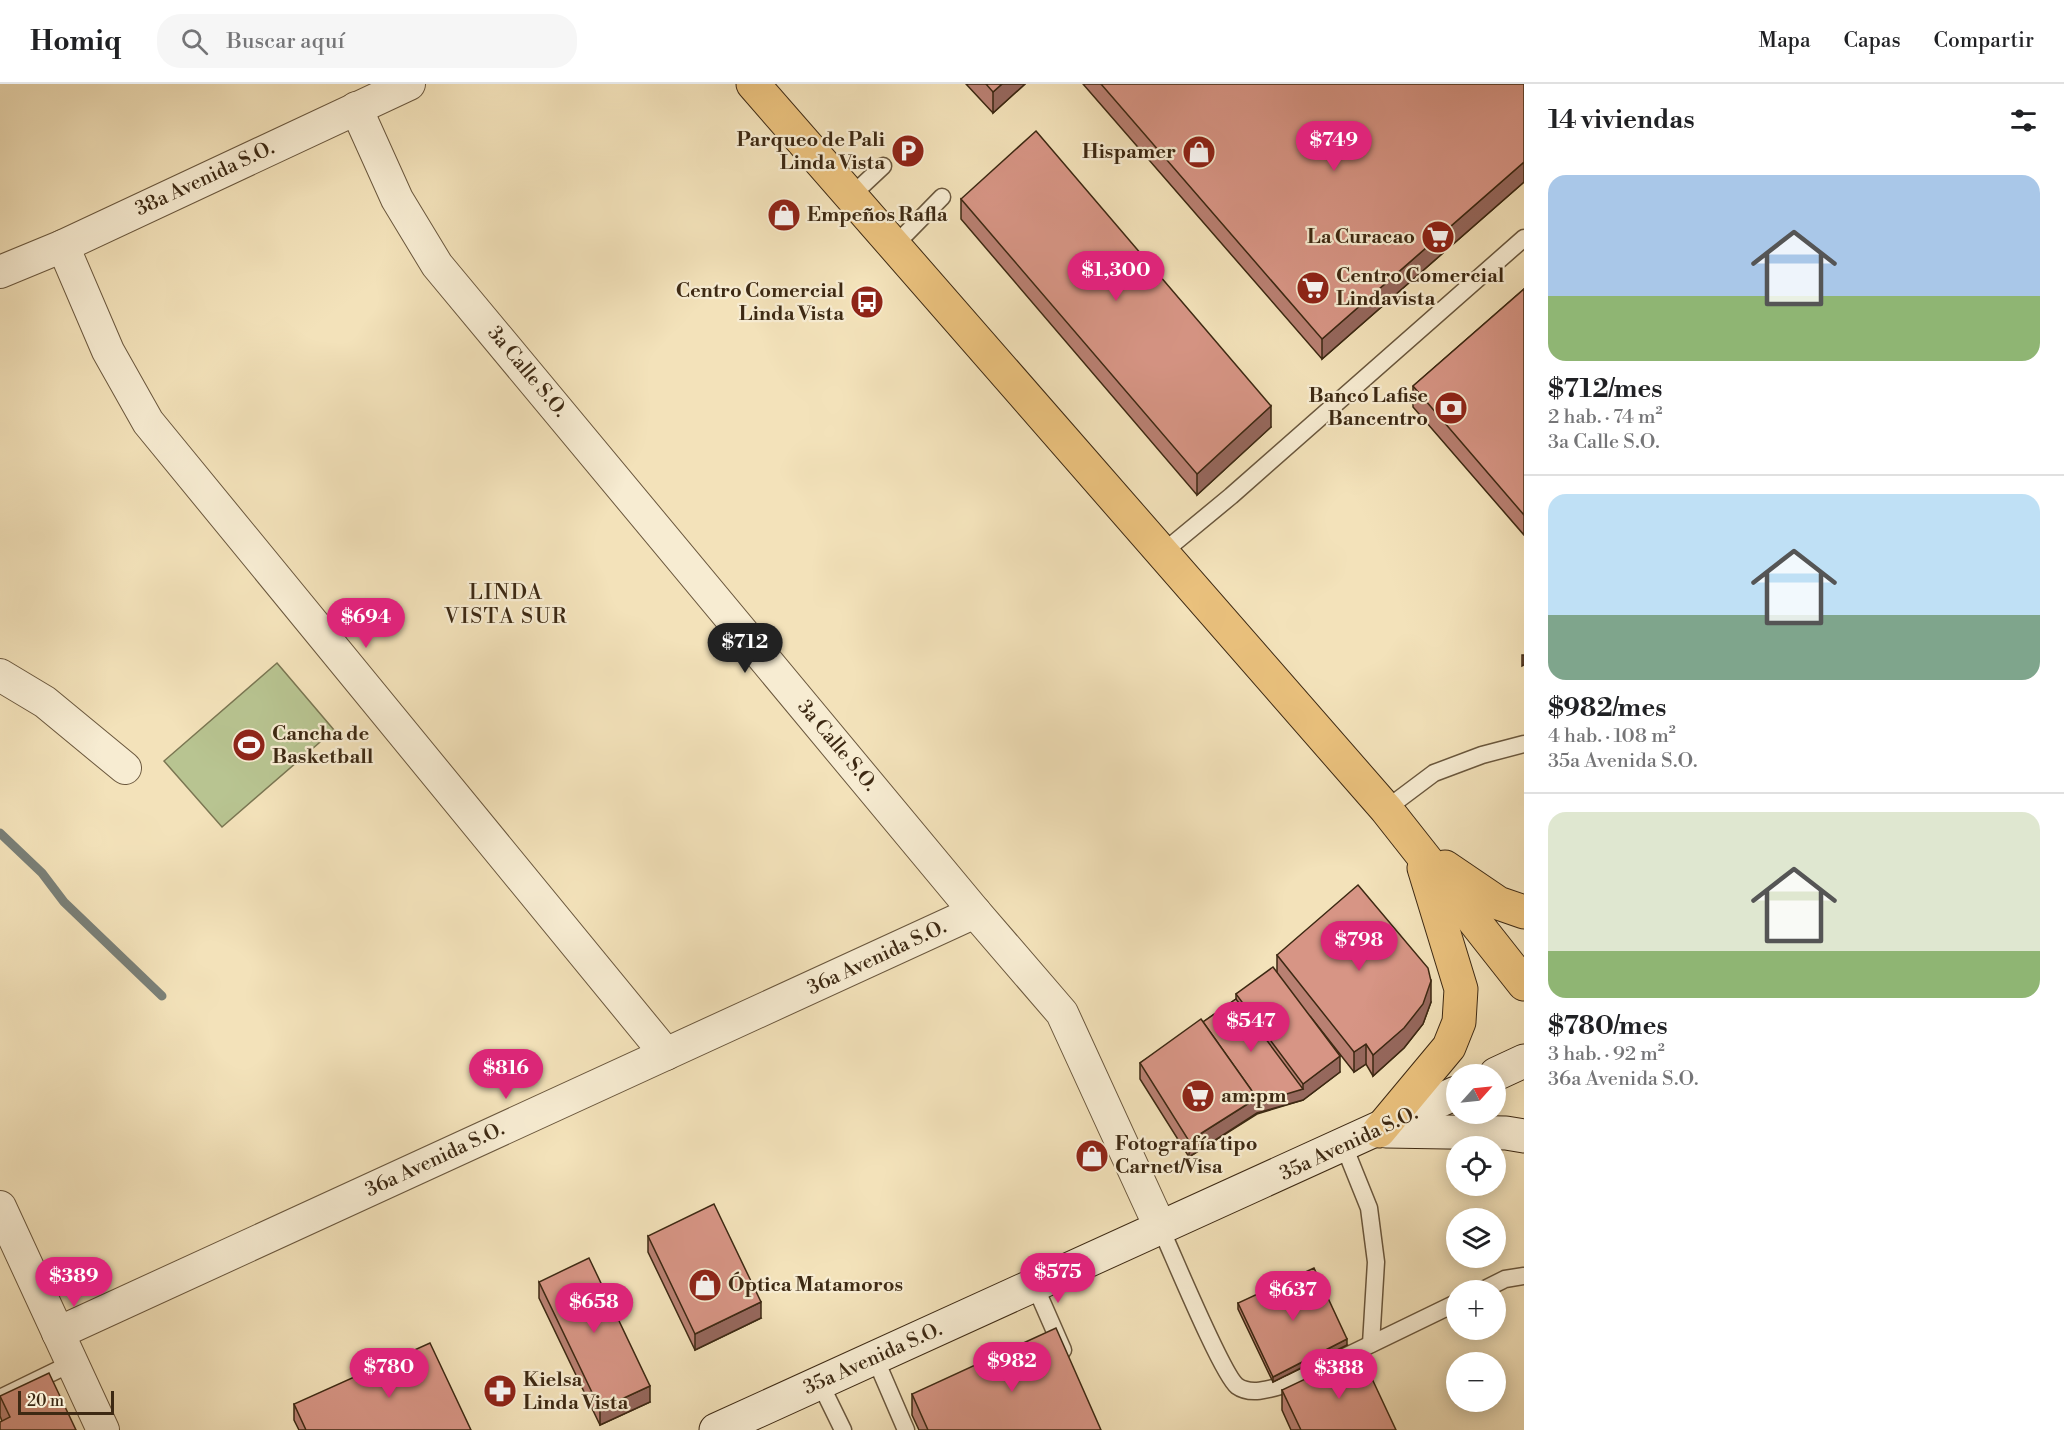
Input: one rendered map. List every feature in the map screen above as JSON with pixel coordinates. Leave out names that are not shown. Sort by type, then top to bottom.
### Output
[{"type":"main road","points":[[753,84],[1386,809],[1524,984]]},
{"type":"main road","points":[[1419,849],[1498,903],[1524,912]]},
{"type":"main road","points":[[1379,1131],[1449,1047],[1459,1022],[1461,989],[1419,849]]},
{"type":"main road","points":[[1506,1069],[1524,1061]]},
{"type":"main road","name":"35a Avenida S.O.","points":[[716,1430],[1379,1131],[1446,1098]]},
{"type":"main road","points":[[1379,1131],[1506,1133],[1524,1136]]},
{"type":"street","name":"38a Avenida S.O.","points":[[0,272],[63,246],[409,84]]},
{"type":"street","name":"3a Calle S.O.","points":[[356,108],[397,199],[437,265],[975,912],[1062,1013],[1161,1229]]},
{"type":"street","points":[[63,246],[108,351],[148,422],[666,1054]]},
{"type":"street","points":[[0,675],[45,702],[125,768]]},
{"type":"street","name":"36a Avenida S.O.","points":[[58,1333],[975,912]]},
{"type":"street","points":[[2,1218],[103,1430]]},
{"type":"lane","points":[[851,196],[883,166]]},
{"type":"lane","points":[[894,246],[942,197]]},
{"type":"lane","points":[[1162,553],[1238,490],[1524,238]]},
{"type":"lane","points":[[1386,809],[1434,772],[1482,755],[1524,744]]},
{"type":"lane","points":[[1344,1146],[1369,1208],[1372,1230],[1376,1262],[1371,1344]]},
{"type":"lane","points":[[1161,1229],[1224,1365],[1237,1386],[1249,1390],[1268,1390],[1291,1383],[1446,1308]]},
{"type":"lane","points":[[1505,1280],[1524,1276]]},
{"type":"lane","points":[[1035,1286],[1068,1362]]},
{"type":"lane","points":[[875,1358],[906,1430]]},
{"type":"lane","points":[[0,1398],[72,1363]]},
{"type":"lane","points":[[820,1383],[843,1430]]},
{"type":"green space","name":"Cancha de Basketball","points":[[277,663],[334,730],[222,827],[164,761]]},
{"type":"building","points":[[986,84],[1002,84],[993,92]]},
{"type":"building","points":[[1101,84],[1524,84],[1524,162],[1322,339]]},
{"type":"building","points":[[1036,131],[1271,406],[1197,474],[961,199]]},
{"type":"building","points":[[1524,289],[1524,515],[1413,386]]},
{"type":"building","points":[[1358,885],[1428,968],[1431,981],[1423,1004],[1404,1028],[1373,1055],[1366,1044],[1354,1052],[1277,955]]},
{"type":"building","points":[[1273,967],[1340,1056],[1303,1084],[1236,994]]},
{"type":"building","points":[[1236,999],[1303,1089],[1257,1103],[1257,1098],[1203,1022]]},
{"type":"building","name":"am:pm","points":[[1201,1019],[1257,1098],[1189,1141],[1140,1063]]},
{"type":"building","name":"Óptica Matamoros","points":[[714,1204],[761,1302],[695,1334],[648,1236]]},
{"type":"building","points":[[589,1258],[650,1386],[600,1409],[539,1282]]},
{"type":"building","points":[[1314,1268],[1347,1339],[1273,1377],[1238,1303]]},
{"type":"building","points":[[1056,1328],[1101,1430],[928,1430],[912,1394]]},
{"type":"building","points":[[430,1343],[471,1430],[306,1430],[294,1404]]},
{"type":"building","points":[[1360,1353],[1396,1430],[1301,1430],[1282,1390]]},
{"type":"building","points":[[49,1373],[76,1430],[0,1430],[0,1422],[10,1417],[0,1396]]},
{"type":"waterway","points":[[0,833],[42,873],[64,902],[162,996]]},
{"type":"place","name":"Parqueo de Pali Linda Vista","points":[[908,151]]},
{"type":"place","name":"Hispamer","points":[[1199,152]]},
{"type":"place","name":"Empeños Rafla","points":[[784,215]]},
{"type":"place","name":"La Curacao","points":[[1438,237]]},
{"type":"place","name":"Centro Comercial Lindavista","points":[[1313,288]]},
{"type":"place","name":"Centro Comercial Linda Vista","points":[[867,302]]},
{"type":"place","name":"Banco Lafise Bancentro","points":[[1451,408]]},
{"type":"place","name":"Cancha de Basketball","points":[[249,745]]},
{"type":"place","name":"am:pm","points":[[1198,1096]]},
{"type":"place","name":"Fotografía tipo Carnet/Visa","points":[[1092,1156]]},
{"type":"place","name":"Óptica Matamoros","points":[[705,1285]]},
{"type":"place","name":"Kielsa Linda Vista","points":[[500,1391]]},
{"type":"district","name":"LINDA VISTA SUR","points":[[506,605]]}]
